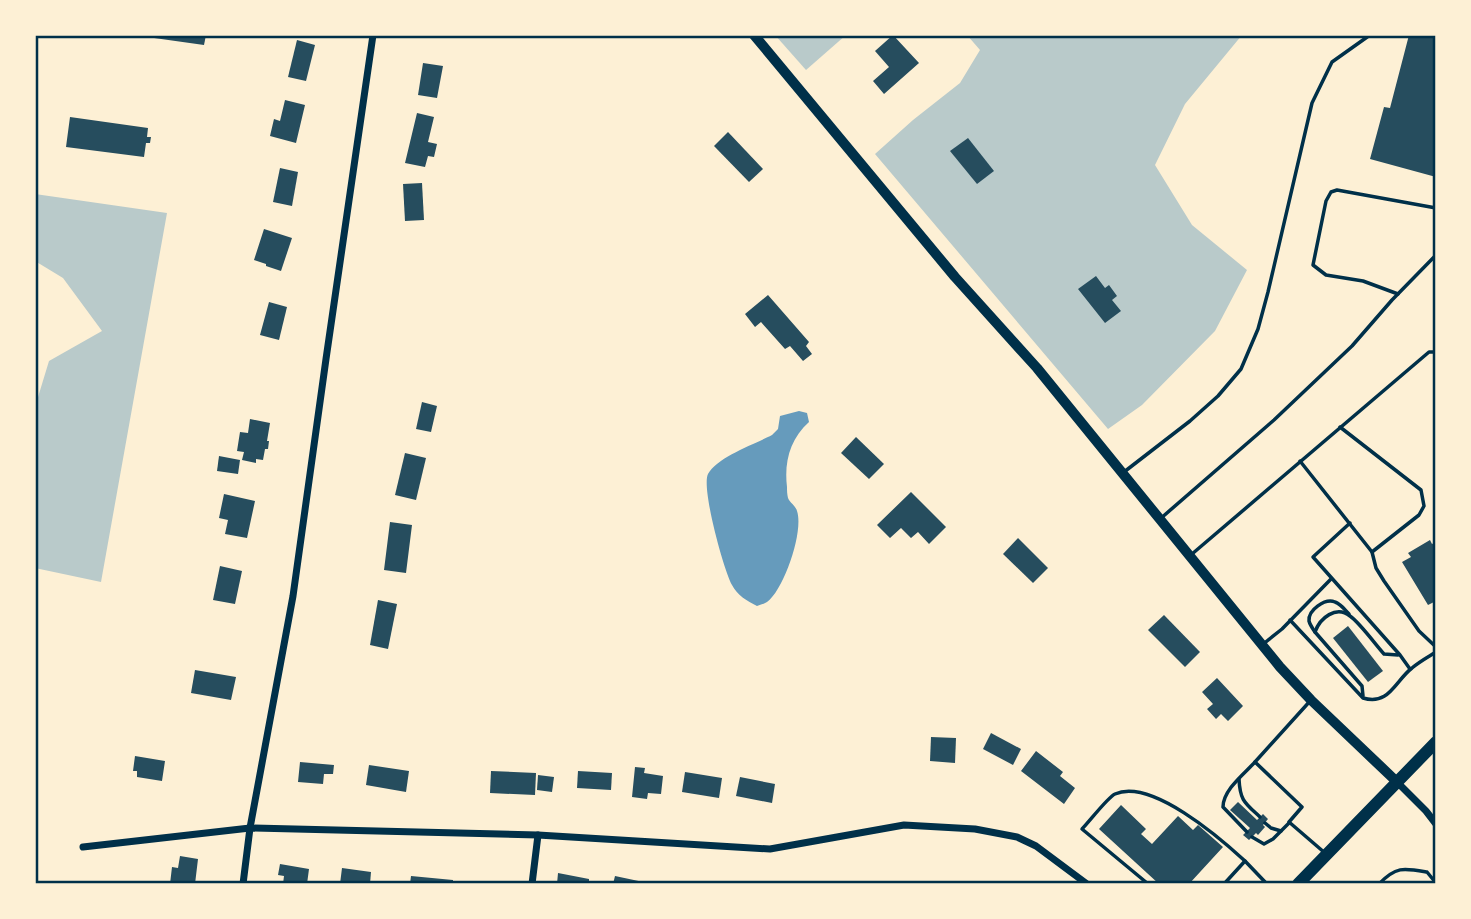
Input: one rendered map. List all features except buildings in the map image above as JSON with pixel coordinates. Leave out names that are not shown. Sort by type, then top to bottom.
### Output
[{"type":"highway","points":[[1298,884],[1436,742]]},
{"type":"street","points":[[243,884],[250,828],[293,596],[373,35]]},
{"type":"street","points":[[754,35],[937,256],[1037,368],[1292,680],[1397,782],[1436,824]]},
{"type":"street","points":[[83,847],[250,828],[538,835],[769,849],[904,825],[975,829],[1017,837],[1036,846],[1087,884]]},
{"type":"street","points":[[532,884],[538,835]]},
{"type":"lane","points":[[1122,473],[1190,421],[1218,396],[1241,369],[1258,329],[1268,292],[1312,103],[1332,62],[1370,35]]},
{"type":"lane","points":[[1398,294],[1363,281],[1326,275],[1313,265],[1326,201],[1331,192],[1337,190],[1436,208]]},
{"type":"lane","points":[[1160,519],[1274,420],[1352,346],[1436,254]]},
{"type":"lane","points":[[1190,556],[1429,352],[1436,352]]},
{"type":"lane","points":[[1340,427],[1421,490],[1424,506],[1419,515],[1373,552]]},
{"type":"lane","points":[[1300,461],[1373,552],[1376,568],[1384,581],[1419,631],[1436,647]]},
{"type":"lane","points":[[1350,523],[1313,557],[1410,669]]},
{"type":"lane","points":[[1262,645],[1331,579]]},
{"type":"lane","points":[[1363,698],[1362,686],[1315,632],[1309,619],[1312,611],[1330,600],[1338,603],[1384,654],[1400,655]]},
{"type":"lane","points":[[1315,632],[1321,620],[1330,614],[1341,612],[1350,615]]},
{"type":"lane","points":[[1290,620],[1363,698],[1372,701],[1385,696],[1410,669],[1436,653]]},
{"type":"lane","points":[[1247,832],[1223,807],[1224,798],[1311,700]]},
{"type":"lane","points":[[1252,837],[1264,844],[1273,839],[1302,807],[1255,762]]},
{"type":"lane","points":[[1239,779],[1240,796],[1260,817]]},
{"type":"lane","points":[[1147,883],[1082,830],[1114,794],[1134,791],[1164,801],[1195,820],[1245,861],[1267,884]]},
{"type":"lane","points":[[1265,822],[1271,828],[1281,831]]},
{"type":"lane","points":[[1289,822],[1327,854]]},
{"type":"lane","points":[[1224,884],[1245,861]]},
{"type":"lane","points":[[1379,884],[1388,875],[1404,868],[1427,872],[1436,883]]},
{"type":"lane","points":[[1385,884],[1388,875]]},
{"type":"shaded area","points":[[775,35],[846,35],[806,70]]},
{"type":"shaded area","points":[[967,35],[1242,35],[1185,104],[1155,165],[1192,225],[1247,270],[1215,331],[1142,405],[1108,429],[875,154],[960,83],[980,50]]},
{"type":"shaded area","points":[[35,194],[167,213],[101,582],[35,568],[35,407],[49,361],[102,331],[63,278],[35,261]]},
{"type":"water","points":[[799,411],[807,413],[809,422],[793,443],[786,469],[788,498],[796,509],[798,532],[791,560],[780,586],[767,602],[757,606],[739,595],[728,577],[710,512],[708,474],[719,462],[772,435],[778,429],[780,416]]}]
